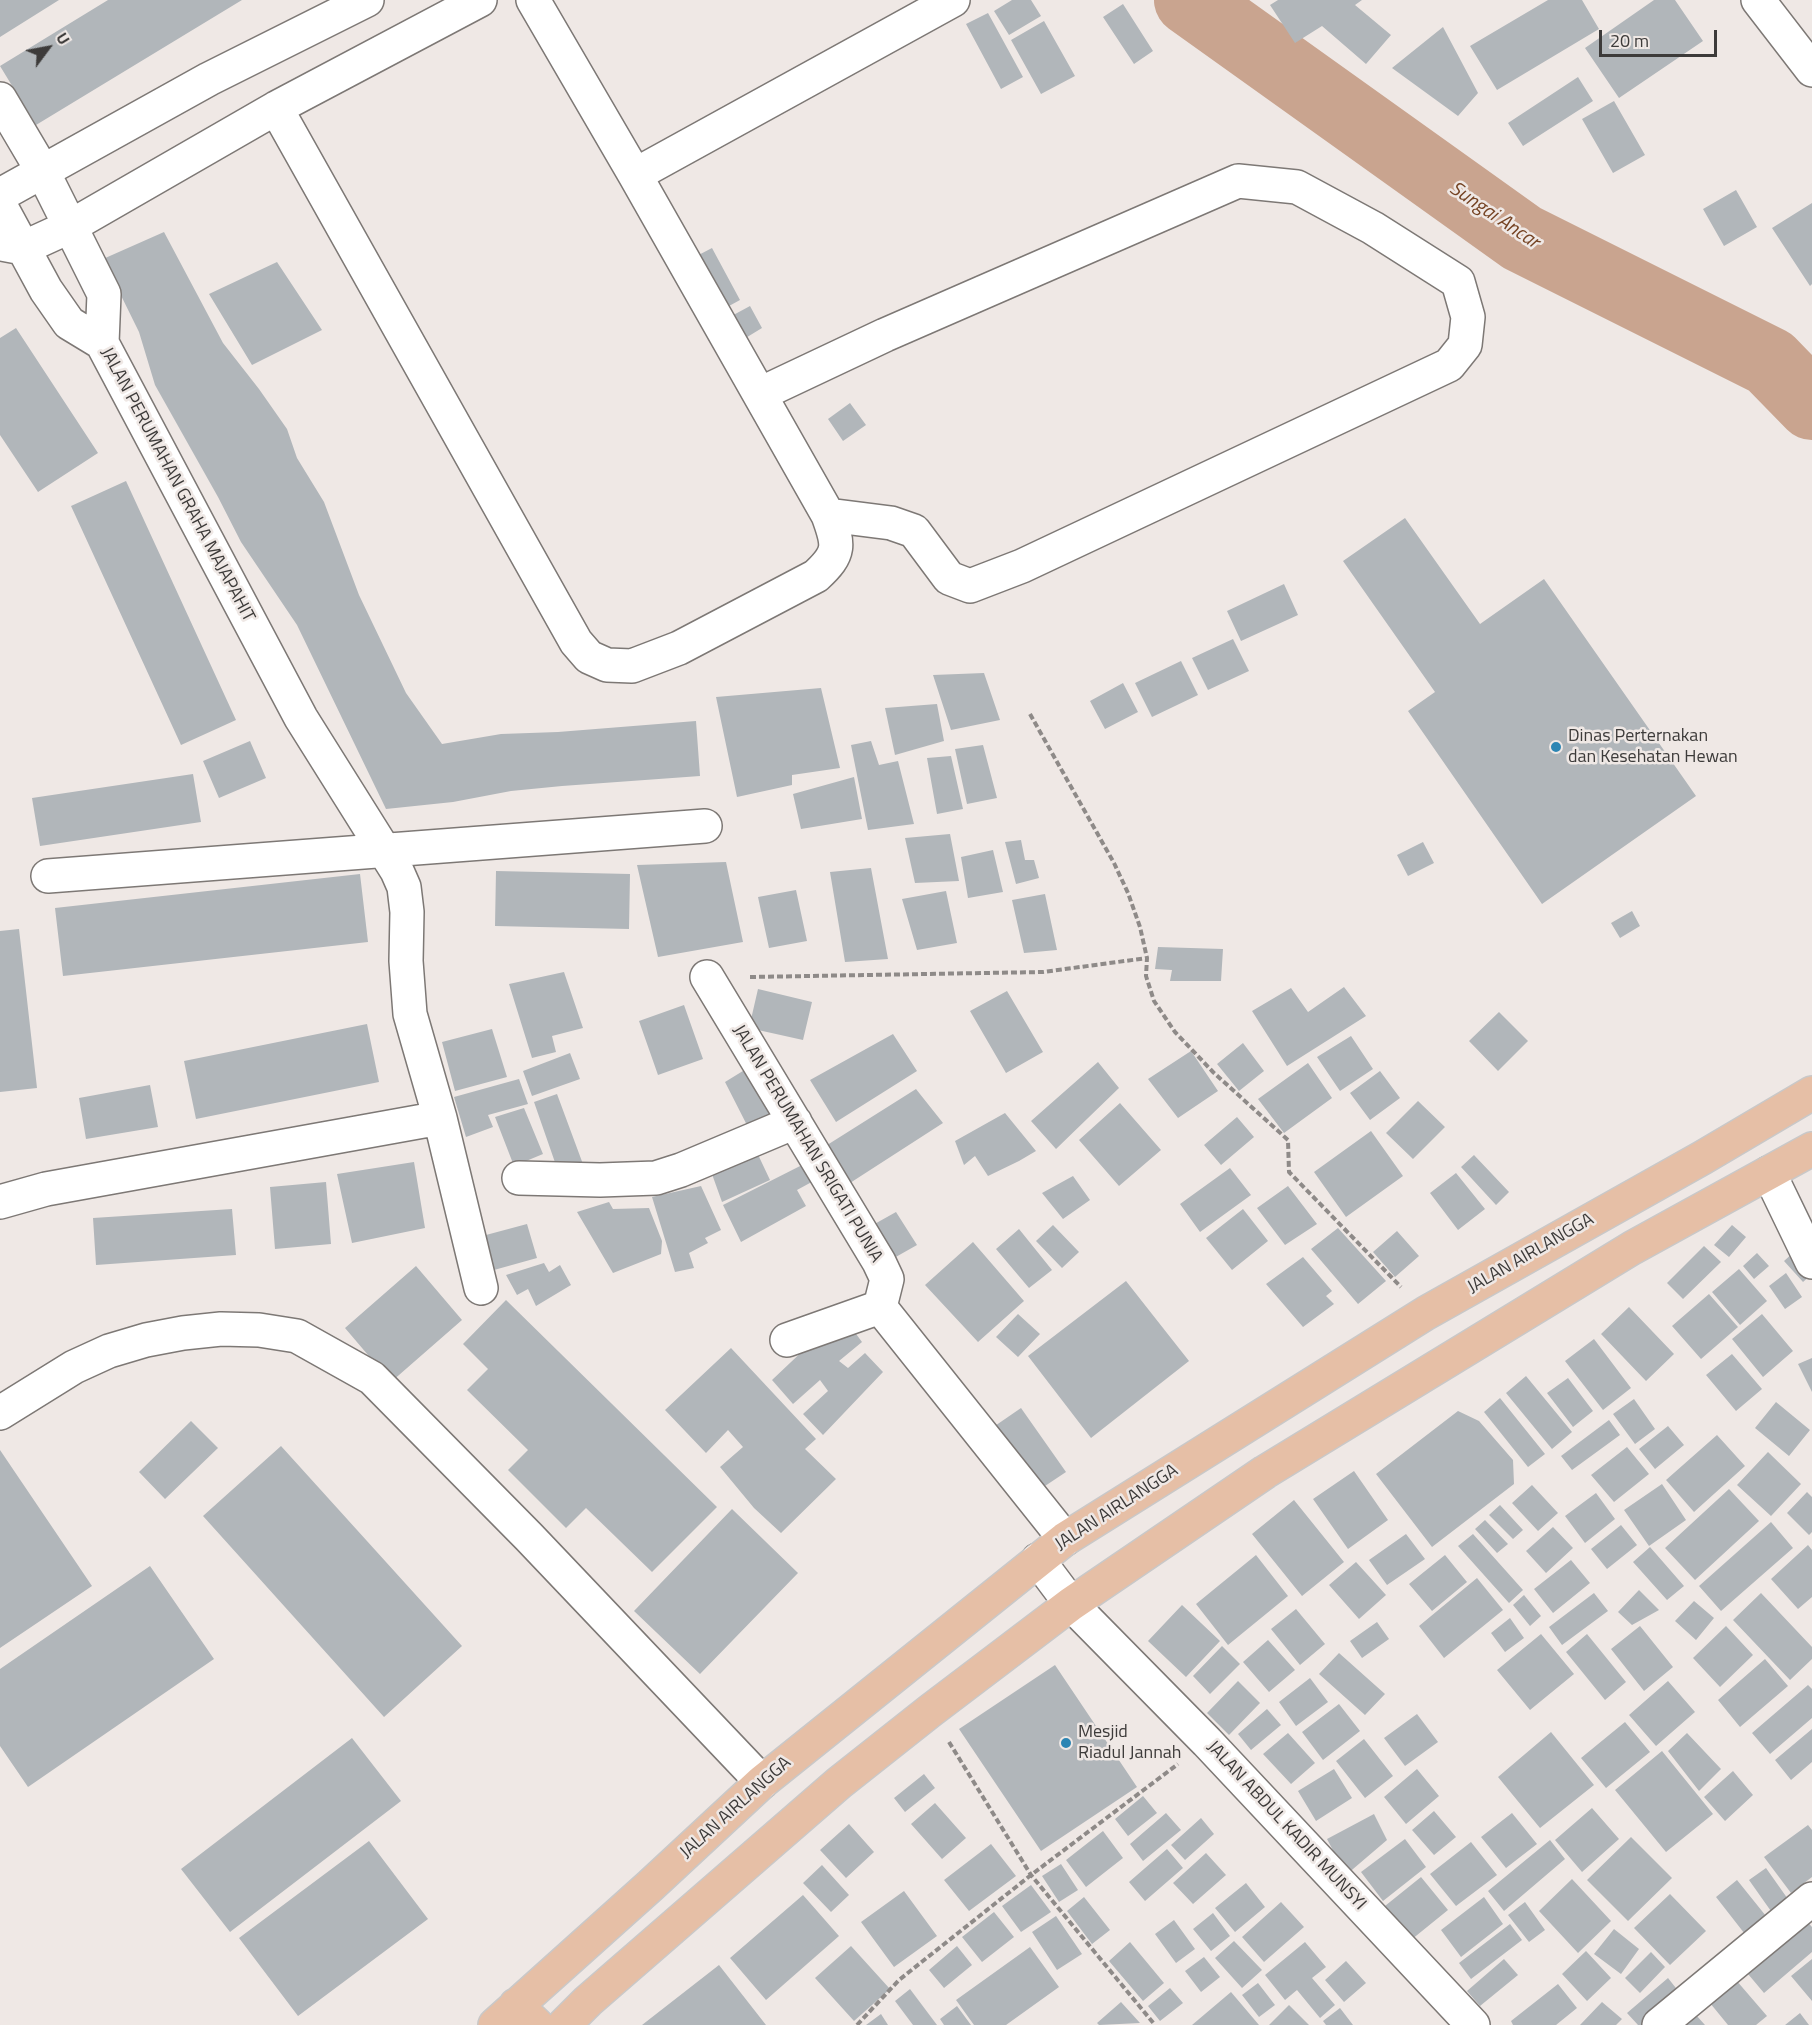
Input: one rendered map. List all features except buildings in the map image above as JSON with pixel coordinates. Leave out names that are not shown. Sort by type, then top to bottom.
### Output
[{"type":"main road","name":"JALAN AIRLANGGA","points":[[516,2018],[650,1886],[762,1782],[1065,1539],[1426,1313],[1702,1158],[1812,1093]]},
{"type":"main road","points":[[564,2025],[588,2001],[839,1784],[930,1711],[1071,1604],[1265,1472],[1632,1248],[1812,1149]]},
{"type":"main road","points":[[1610,1209],[1632,1248]]},
{"type":"street","points":[[0,195],[209,79],[367,0]]},
{"type":"street","points":[[276,108],[576,642],[589,657],[608,665],[632,666],[679,648],[816,576],[829,564],[835,554],[838,541],[828,514],[533,0]]},
{"type":"street","points":[[635,175],[953,0]]},
{"type":"street","points":[[1758,0],[1812,70]]},
{"type":"street","points":[[12,246],[71,226],[276,108],[465,4]]},
{"type":"street","points":[[0,99],[42,170],[104,294],[102,343]]},
{"type":"street","points":[[760,394],[885,335],[1238,181],[1297,187],[1373,228],[1458,282],[1468,317],[1466,345],[1449,365],[1022,566],[970,586],[949,578],[914,531],[891,523],[828,514]]},
{"type":"street","name":"JALAN PERUMAHAN GRAHA MAJAPAHIT","points":[[0,205],[12,246],[69,323],[102,343],[301,718],[397,871],[404,887],[410,1014],[440,1118],[481,1288]]},
{"type":"street","points":[[48,876],[705,826]]},
{"type":"street","name":"JALAN PERUMAHAN SRIGATI PUNIA","points":[[706,977],[879,1262],[887,1279],[880,1307]]},
{"type":"street","points":[[0,1202],[46,1189],[440,1118]]},
{"type":"street","points":[[519,1179],[656,1178],[681,1170],[795,1122]]},
{"type":"street","points":[[1769,1173],[1812,1262]]},
{"type":"street","points":[[787,1340],[880,1307],[1065,1539]]},
{"type":"street","points":[[0,1413],[74,1367],[146,1340],[221,1329],[259,1330],[297,1336],[372,1378],[529,1537],[762,1782]]},
{"type":"street","name":"JALAN ABDUL KADIR MUNSYI","points":[[1038,1560],[1071,1604],[1207,1742],[1473,2025]]},
{"type":"street","points":[[1659,2025],[1812,1899]]},
{"type":"path","points":[[1030,714],[1114,863],[1128,893],[1140,927],[1147,957],[1146,976],[1154,1001],[1175,1032],[1234,1092],[1288,1140],[1289,1172],[1426,1313]]},
{"type":"path","points":[[706,977],[1043,972],[1147,957]]},
{"type":"path","points":[[930,1711],[1031,1875],[1155,2025]]},
{"type":"path","points":[[856,2025],[899,1980],[1031,1875],[1207,1742]]},
{"type":"waterway","name":"Sungai Ancar","points":[[1189,0],[1522,238],[1770,362],[1812,405]]},
{"type":"place","name":"Dinas Perternakan dan Kesehatan Hewan","points":[[1556,747]]},
{"type":"place","name":"Mesjid Riadul Jannah","points":[[1066,1743]]}]
